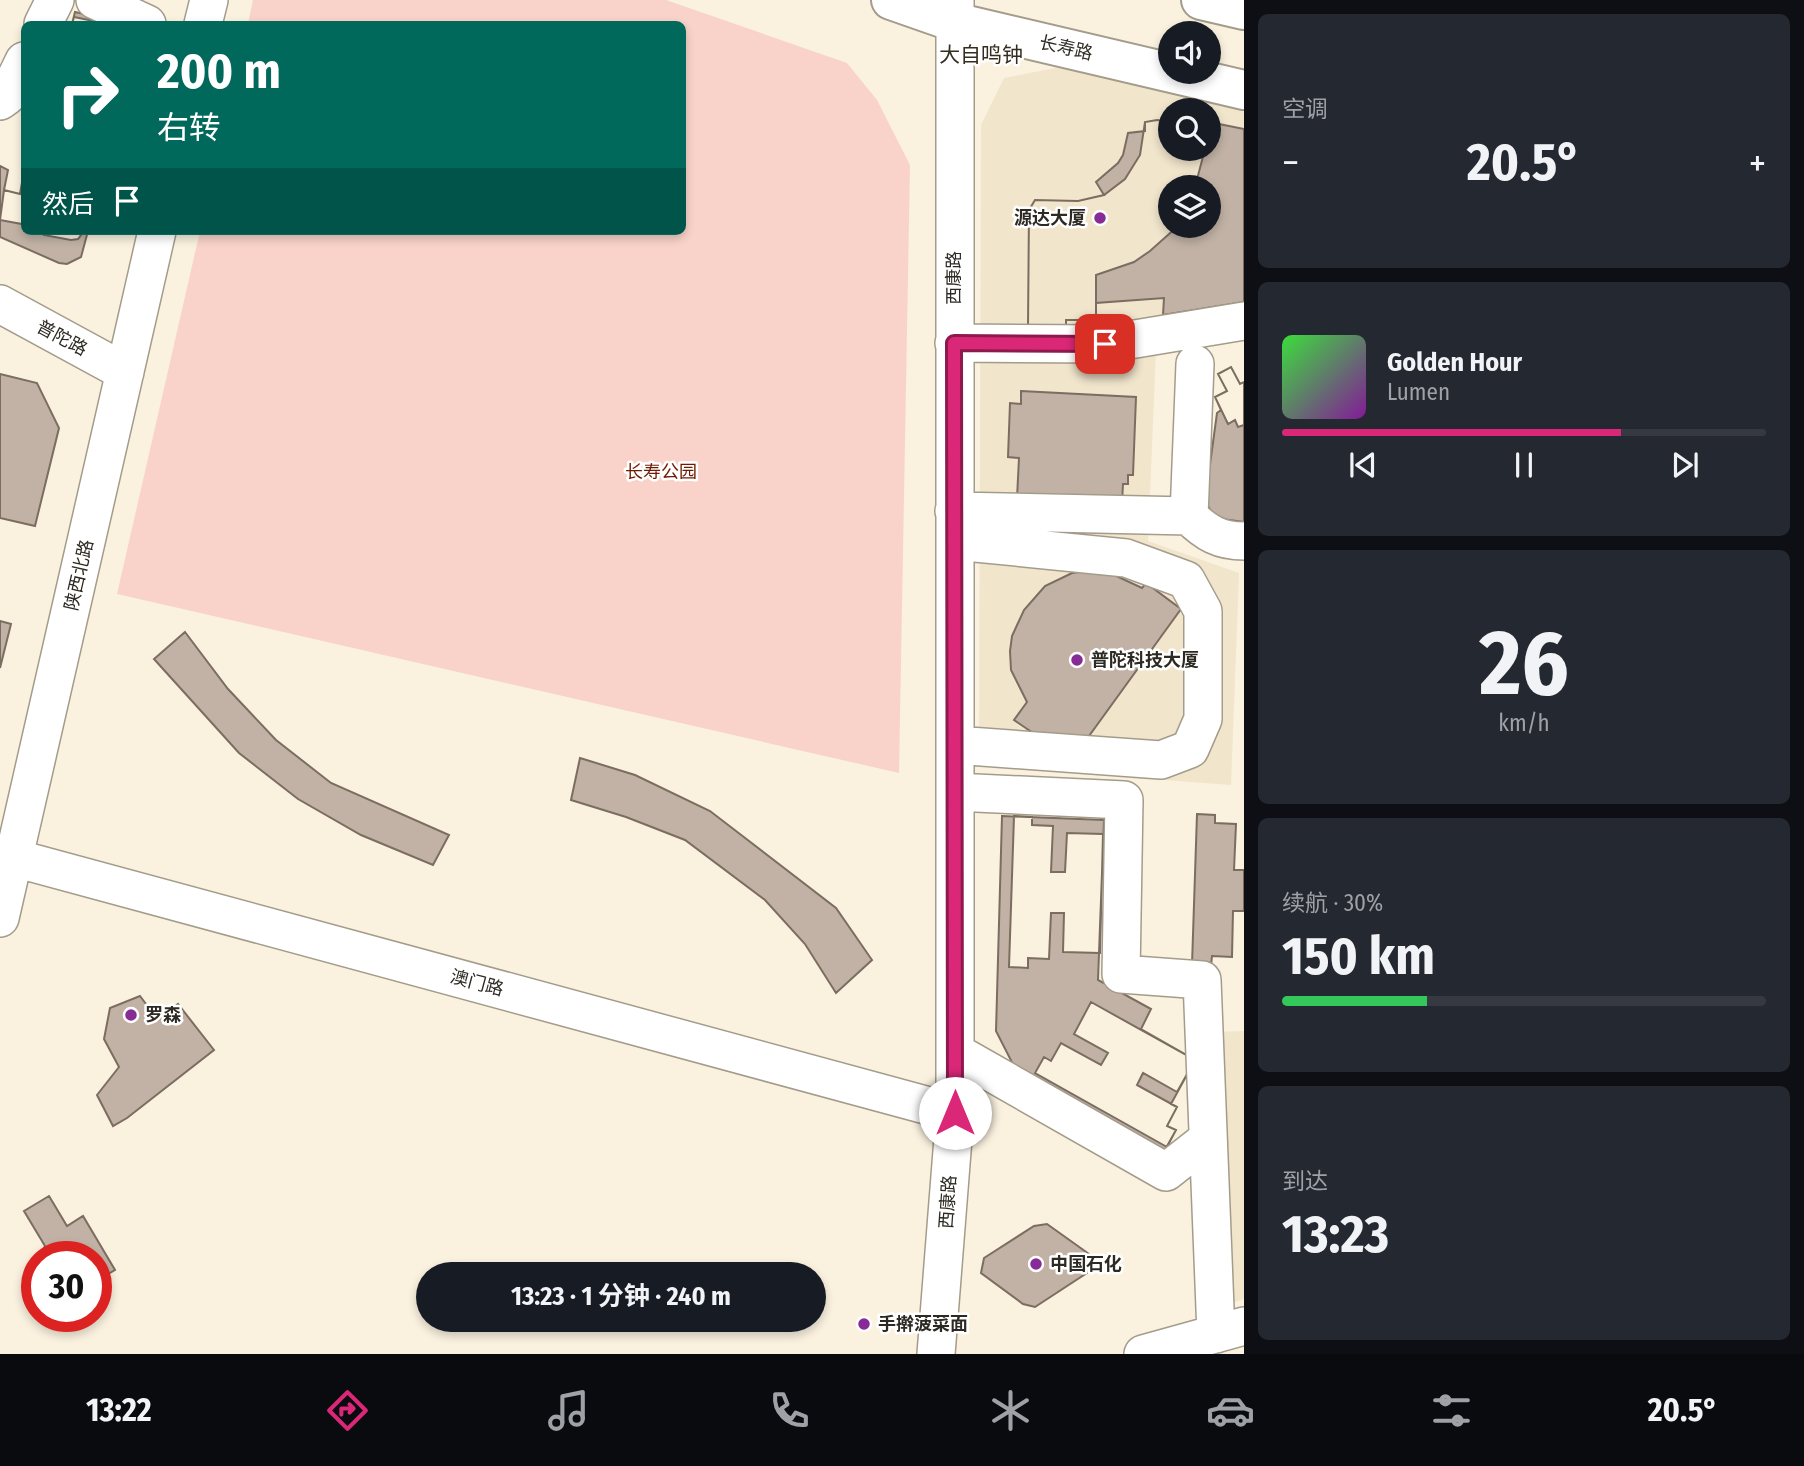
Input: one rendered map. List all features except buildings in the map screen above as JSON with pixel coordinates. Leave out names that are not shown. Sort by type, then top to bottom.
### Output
[{"type":"main road","name":"长寿路","points":[[891,0],[954,11],[1244,90]]},
{"type":"street","points":[[44,21],[55,0]]},
{"type":"street","points":[[95,0],[140,21]]},
{"type":"street","points":[[204,21],[209,0]]},
{"type":"street","name":"西康路","points":[[936,1354],[955,1113],[954,11]]},
{"type":"street","points":[[0,101],[7,96],[21,67]]},
{"type":"street","name":"陕西北路","points":[[0,918],[7,856],[156,235]]},
{"type":"street","name":"普陀路","points":[[0,304],[125,372]]},
{"type":"street","points":[[954,343],[1105,344],[1244,321]]},
{"type":"street","points":[[1195,364],[1189,516],[1214,536],[1228,541],[1244,541]]},
{"type":"street","points":[[955,526],[1189,516]]},
{"type":"street","points":[[955,526],[1126,558],[1186,580],[1203,611],[1203,719],[1191,749],[1161,760],[955,745]]},
{"type":"street","points":[[955,792],[1124,800],[1121,974],[1202,980],[1208,1139],[1230,1330],[1143,1354]]},
{"type":"street","name":"澳门路","points":[[7,856],[955,1113]]},
{"type":"street","points":[[955,1052],[1166,1172],[1208,1139]]},
{"type":"shaded area","points":[[1060,67],[1193,98],[1158,98],[1158,161],[1221,161],[1221,105],[1244,110],[1244,336],[1156,351],[1148,541],[1239,573],[1231,785],[979,766],[981,125],[1004,78]]},
{"type":"shaded area","points":[[1244,1031],[1244,1299],[1228,1304],[1218,1032]]},
{"type":"green space","name":"长寿公园","points":[[253,0],[666,0],[847,63],[877,100],[910,165],[899,773],[117,594],[199,235],[686,235],[686,21],[249,21]]},
{"type":"place","name":"源达大厦","points":[[1100,218]]},
{"type":"place","name":"普陀科技大厦","points":[[1077,660]]},
{"type":"place","name":"罗森","points":[[131,1015]]},
{"type":"place","name":"中国石化","points":[[1036,1264]]},
{"type":"place","name":"手擀菠菜面","points":[[864,1324]]},
{"type":"district","name":"大自鸣钟","points":[[981,55]]},
{"type":"route","points":[[955,1113],[954,343],[1105,344]]}]
